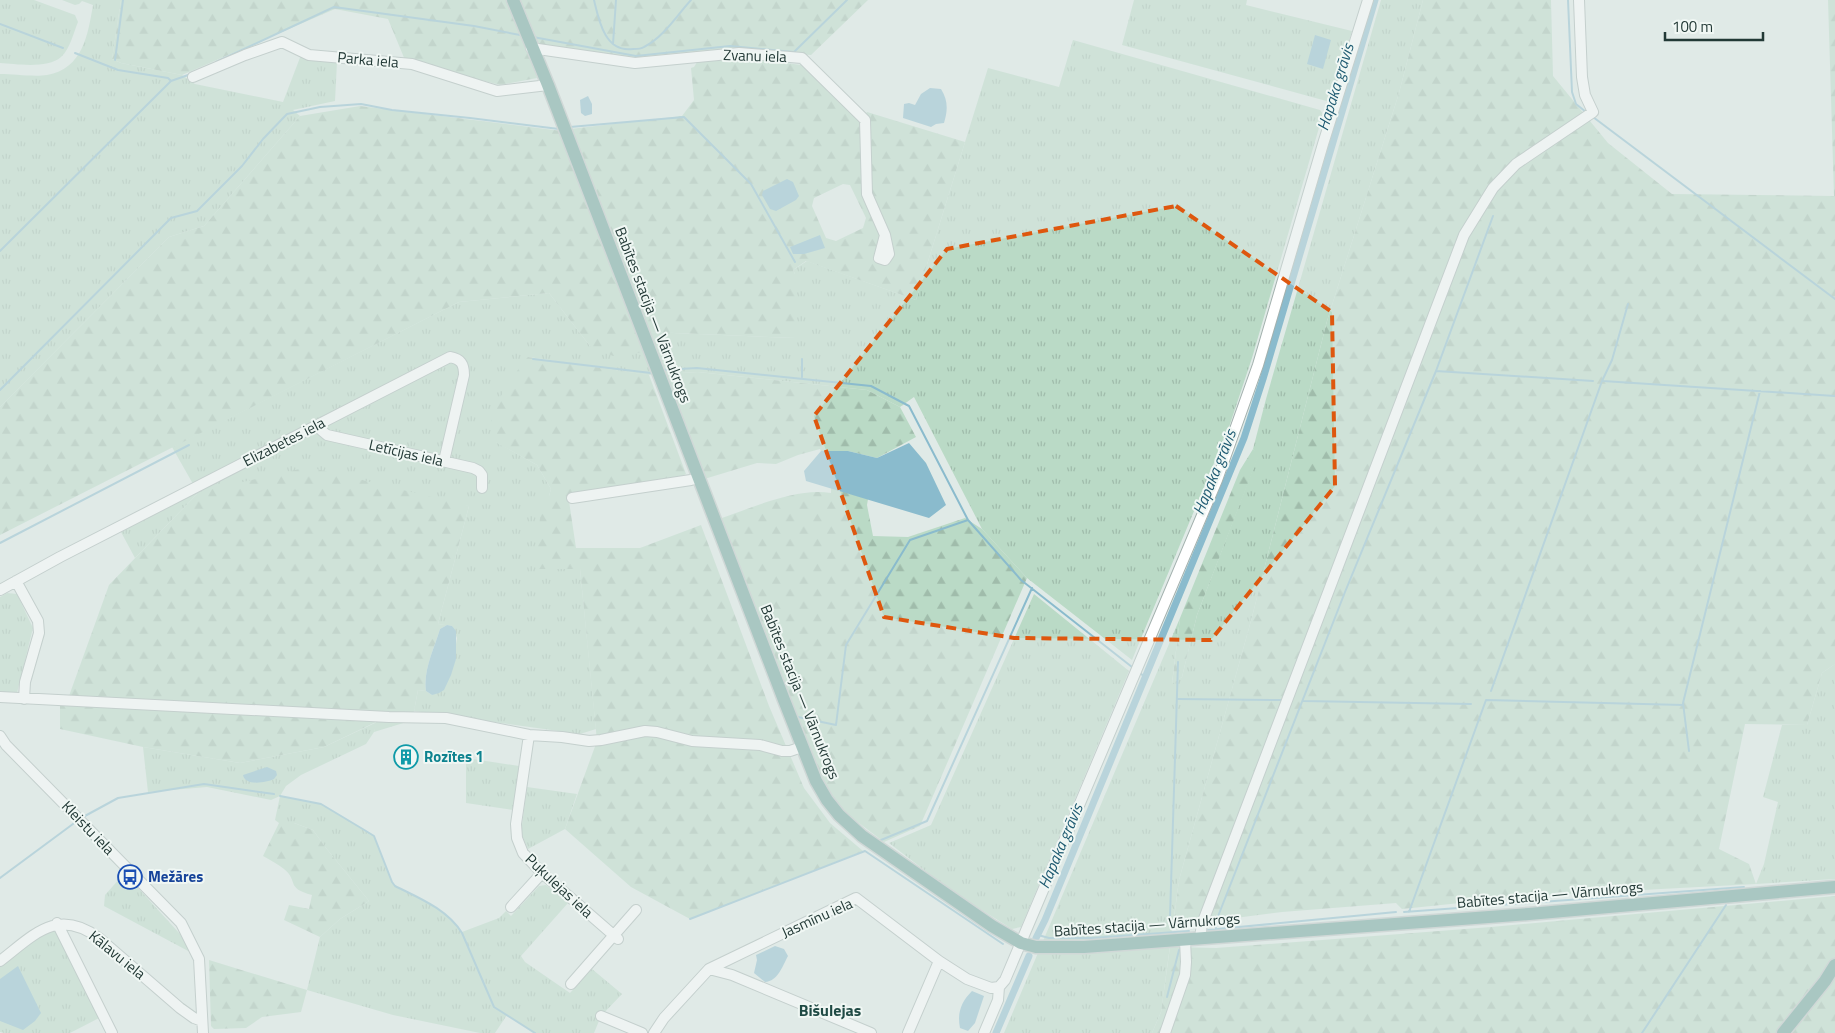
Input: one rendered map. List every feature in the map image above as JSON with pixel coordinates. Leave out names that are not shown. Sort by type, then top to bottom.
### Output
[{"type":"main road","name":"Babītes stacija — Vārnukrogs","points":[[513,0],[531,48],[548,85],[816,781],[827,800],[839,815],[862,836],[992,926],[1021,943],[1036,947],[1062,948],[1529,914],[1829,886],[1835,887]]},
{"type":"main road","points":[[1783,1033],[1835,966]]},
{"type":"street","points":[[984,1033],[998,1000],[999,987],[1005,980],[1031,924],[1217,480],[1258,365],[1322,144],[1368,0]]},
{"type":"street","points":[[1200,938],[1205,915],[1464,235],[1493,188],[1516,164],[1593,112],[1585,94],[1582,77],[1578,0]]},
{"type":"street","name":"Parka iela","points":[[193,77],[282,42],[309,55],[412,64],[497,91],[548,85]]},
{"type":"street","name":"Zvanu iela","points":[[531,48],[636,62],[739,53],[802,58],[865,120],[867,194],[885,235]]},
{"type":"street","name":"Elizabetes iela","points":[[0,590],[450,357],[456,358],[461,362],[464,367],[464,375],[444,462]]},
{"type":"street","name":"Letīcijas iela","points":[[319,425],[321,430],[327,435],[479,471],[483,480],[482,488]]},
{"type":"street","points":[[572,498],[698,478]]},
{"type":"street","points":[[16,582],[38,621],[39,633],[25,682],[24,698]]},
{"type":"street","points":[[0,697],[389,717],[432,717],[461,720],[529,735],[589,741],[645,731],[657,732],[692,742],[760,745],[782,751],[790,751],[802,747]]},
{"type":"street","name":"Puķulejas iela","points":[[529,735],[516,824],[517,838],[523,853],[542,873],[615,937]]},
{"type":"street","name":"Kleistu iela","points":[[2,743],[181,923],[199,959],[203,1033]]},
{"type":"street","points":[[511,907],[542,873]]},
{"type":"street","name":"Jasmīnu iela","points":[[654,1033],[664,1018],[709,969],[856,898],[939,961],[967,979],[982,986],[999,987]]},
{"type":"street","points":[[571,984],[615,937],[636,910]]},
{"type":"street","points":[[0,961],[42,929],[57,924],[112,1033]]},
{"type":"street","name":"Kālavu iela","points":[[57,924],[89,930],[180,1008],[202,1021]]},
{"type":"street","points":[[1165,1033],[1185,975],[1185,940]]},
{"type":"street","points":[[731,958],[732,975]]},
{"type":"street","points":[[908,1033],[939,961]]},
{"type":"street","points":[[709,969],[732,975],[871,1033]]},
{"type":"street","points":[[601,1016],[642,1033]]},
{"type":"highlighted area","points":[[1176,206],[1332,312],[1335,486],[1211,640],[1014,638],[884,617],[814,416],[947,249]]},
{"type":"green space","points":[[0,0],[34,0],[75,15],[78,22],[64,54],[55,61],[48,63],[23,65],[0,63]]},
{"type":"green space","points":[[62,0],[121,0],[112,59],[121,63],[182,75],[195,84],[283,102],[301,55],[337,62],[335,101],[293,110],[300,116],[204,226],[169,237],[0,407],[0,74],[47,75],[69,66],[76,58],[86,38],[93,5],[82,1],[75,5]]},
{"type":"green space","points":[[121,0],[868,0],[811,55],[728,50],[636,60],[529,46],[537,78],[500,85],[405,60],[388,19],[335,9],[182,75],[121,63],[112,59]]},
{"type":"green space","points":[[1134,0],[1247,0],[1246,5],[1352,31],[1330,102],[1122,45]]},
{"type":"green space","points":[[1381,0],[1423,0],[1399,93],[1327,321],[1252,617],[1179,880],[1161,1012],[1152,1033],[1004,1033],[1180,618],[1172,683],[1182,677],[1197,615],[1258,456],[1253,449],[1266,399]]},
{"type":"green space","points":[[1423,0],[1551,0],[1553,76],[1608,143],[1672,194],[1834,196],[1828,0],[1835,0],[1835,664],[1822,673],[1807,725],[1745,724],[1719,849],[1749,864],[1756,884],[1528,896],[1402,909],[1396,903],[1282,912],[1173,926],[1179,880],[1252,617],[1327,321],[1399,93]]},
{"type":"green space","points":[[1073,40],[1320,110],[1323,114],[1252,358],[1229,427],[1132,660],[1027,578],[982,529],[914,397],[900,407],[867,390],[698,372],[647,375],[529,357],[496,442],[537,465],[551,489],[549,496],[580,569],[596,729],[580,734],[414,711],[418,690],[426,691],[432,695],[456,659],[457,638],[452,626],[438,624],[469,506],[199,492],[135,558],[121,532],[197,491],[172,447],[459,302],[549,293],[590,346],[651,351],[650,332],[795,338],[795,274],[793,270],[807,261],[916,300],[988,68],[1059,87]]},
{"type":"green space","points":[[741,57],[801,65],[861,122],[867,112],[965,142],[916,300],[806,261],[793,270],[795,274],[795,338],[650,332],[645,330],[570,129],[682,116],[694,100],[691,68],[694,67],[699,59]],"holes":[[[843,184],[850,185],[866,218],[863,228],[836,241],[826,238],[812,206],[814,198]]]},
{"type":"green space","points":[[360,106],[562,131],[645,352],[613,356],[590,346],[549,293],[459,302],[0,535],[0,407],[169,237],[204,226],[300,116]]},
{"type":"green space","points":[[528,357],[649,375],[686,474],[678,478],[569,501],[576,548],[640,548],[701,525],[769,706],[804,788],[830,823],[863,851],[690,919],[631,887],[565,829],[597,741],[580,569],[536,569],[541,504],[549,496],[551,489],[537,465],[495,442],[490,413]]},
{"type":"green space","points":[[698,372],[867,390],[900,407],[916,437],[877,458],[848,451],[821,451],[820,449],[776,464],[757,463],[701,480],[662,374]]},
{"type":"green space","points":[[1253,449],[1259,455],[1197,615],[1182,677],[1172,684],[1180,618],[1240,470]]},
{"type":"green space","points":[[308,467],[469,506],[438,624],[447,625],[440,629],[426,675],[426,691],[418,690],[410,721],[374,732],[376,722],[324,747],[240,763],[143,747],[60,729],[60,706],[69,706],[69,696],[109,585],[199,492]]},
{"type":"green space","points":[[831,488],[868,499],[867,505],[873,536],[908,537],[965,518],[982,529],[1027,578],[920,826],[884,842],[843,811],[820,779],[719,519],[789,496],[817,492],[831,493]]},
{"type":"green space","points":[[7,593],[17,594],[33,628],[17,693],[0,692],[0,597]]},
{"type":"green space","points":[[1034,594],[1129,671],[1021,927],[1012,929],[953,892],[889,843],[931,825]]},
{"type":"green space","points":[[1835,664],[1835,879],[1756,884],[1764,864],[1778,802],[1763,797],[1782,725],[1807,725],[1822,673]]},
{"type":"green space","points":[[377,722],[374,732],[366,744],[301,775],[286,786],[280,796],[271,800],[207,787],[148,792],[143,747],[240,763],[324,747]]},
{"type":"green space","points":[[466,758],[519,766],[513,810],[466,803]]},
{"type":"green space","points":[[527,787],[577,794],[565,829],[528,849],[521,833]]},
{"type":"green space","points":[[280,796],[321,804],[374,836],[395,886],[441,911],[462,932],[499,918],[506,911],[511,916],[539,886],[546,885],[568,903],[521,956],[525,962],[570,993],[592,969],[622,994],[601,1016],[594,1033],[535,1033],[507,1015],[495,1033],[480,1033],[393,1015],[307,990],[320,937],[340,919],[369,901],[313,830],[294,823],[279,823],[275,820]]},
{"type":"green space","points":[[279,823],[294,823],[313,830],[369,901],[340,919],[320,937],[284,920],[289,905],[309,909],[312,895],[298,890],[284,869],[263,856]]},
{"type":"green space","points":[[119,867],[180,934],[190,952],[104,906],[105,895],[121,877]]},
{"type":"green space","points":[[1835,896],[1835,958],[1822,979],[1778,1033],[1152,1033],[1161,1012],[1170,947],[1216,948],[1491,927]]},
{"type":"green space","points":[[54,930],[59,933],[101,1017],[70,1033],[0,1032],[0,966],[45,932]]},
{"type":"green space","points":[[209,960],[307,990],[301,1012],[262,1017],[246,1028],[214,1029],[211,1026]]},
{"type":"green space","points":[[1835,973],[1835,1033],[1790,1033]]},
{"type":"water","points":[[1315,35],[1331,40],[1323,69],[1307,64]]},
{"type":"water","points":[[930,88],[941,89],[945,97],[947,109],[944,123],[931,127],[903,118],[904,104],[915,105],[921,94]]},
{"type":"water","points":[[588,96],[592,104],[592,114],[585,116],[581,113],[580,100]]},
{"type":"water","points":[[787,179],[793,182],[799,196],[796,200],[776,211],[770,209],[762,195],[763,191]]},
{"type":"water","points":[[820,235],[825,248],[804,254],[793,254],[790,247]]},
{"type":"water","points":[[909,443],[926,463],[946,505],[929,518],[806,481],[804,471],[821,451],[848,451],[877,458]]},
{"type":"water","points":[[447,625],[452,626],[456,631],[456,659],[444,690],[432,695],[426,691],[426,675],[440,629]]},
{"type":"water","points":[[267,767],[276,771],[277,775],[274,779],[266,782],[247,781],[243,775]]},
{"type":"water","points":[[775,946],[784,949],[788,956],[782,969],[776,976],[765,982],[754,973],[757,960],[756,955]]},
{"type":"water","points":[[18,966],[41,1013],[35,1021],[23,1030],[0,1021],[0,979]]},
{"type":"water","points":[[972,991],[984,996],[975,1023],[968,1031],[960,1028],[959,1017],[965,999]]},
{"type":"waterway","points":[[115,60],[123,0]]},
{"type":"waterway","points":[[594,0],[605,34],[610,41],[623,49],[643,48],[658,38],[691,0]]},
{"type":"waterway","points":[[613,44],[616,0]]},
{"type":"waterway","points":[[533,37],[636,56],[730,46],[794,52],[847,0]]},
{"type":"waterway","name":"Hapaka grāvis","points":[[1036,938],[1244,438],[1375,0]]},
{"type":"waterway","points":[[1568,0],[1572,92],[1576,104],[1586,112]]},
{"type":"waterway","points":[[216,62],[334,7],[474,26],[520,35]]},
{"type":"waterway","points":[[0,24],[63,48]]},
{"type":"waterway","points":[[75,53],[118,70],[168,78],[171,81]]},
{"type":"waterway","points":[[0,251],[171,81],[191,74]]},
{"type":"waterway","points":[[0,390],[171,218],[197,211],[242,166],[263,139],[287,114],[320,107],[361,104],[392,110],[559,129]]},
{"type":"waterway","points":[[570,127],[684,117],[751,184],[795,262]]},
{"type":"waterway","points":[[1593,117],[1835,299]]},
{"type":"waterway","points":[[1216,929],[1215,924],[1345,592],[1436,371],[1493,216]]},
{"type":"waterway","points":[[1491,691],[1602,381],[1612,360],[1628,304]]},
{"type":"waterway","points":[[533,359],[651,373]]},
{"type":"waterway","points":[[802,359],[802,377]]},
{"type":"waterway","points":[[662,370],[697,368],[871,386],[909,406],[968,520],[1021,580],[1132,667]]},
{"type":"waterway","points":[[1436,371],[1593,381]]},
{"type":"waterway","points":[[1603,381],[1835,396]]},
{"type":"waterway","points":[[1689,751],[1683,703],[1760,391]]},
{"type":"waterway","points":[[0,543],[189,445]]},
{"type":"waterway","points":[[798,717],[836,725],[846,645],[910,540],[968,520]]},
{"type":"waterway","points":[[881,840],[927,821],[1032,588]]},
{"type":"waterway","points":[[1170,917],[1178,662]]},
{"type":"waterway","name":"Hapaka grāvis","points":[[1140,673],[1146,678]]},
{"type":"waterway","points":[[1178,699],[1282,700]]},
{"type":"waterway","points":[[1409,912],[1486,700],[1683,705]]},
{"type":"waterway","points":[[1303,701],[1471,704]]},
{"type":"waterway","points":[[83,817],[118,798],[204,784],[274,794]]},
{"type":"waterway","points":[[280,796],[321,804],[374,836],[395,886],[432,905],[449,917],[462,933],[494,1007],[535,1033]]},
{"type":"waterway","points":[[0,878],[77,821]]},
{"type":"waterway","points":[[690,919],[865,851],[1003,944]]},
{"type":"waterway","points":[[1404,912],[1744,887]]},
{"type":"waterway","points":[[1642,1033],[1726,905]]},
{"type":"waterway","points":[[1208,930],[1396,912]]},
{"type":"waterway","points":[[1038,935],[1049,938],[1092,938],[1189,931]]},
{"type":"waterway","points":[[1167,997],[1179,950]]},
{"type":"waterway","name":"Hapaka grāvis","points":[[996,1033],[1029,956]]},
{"type":"place","name":"Rozītes 1","points":[[406,757]]},
{"type":"place","name":"Mežāres","points":[[130,877]]},
{"type":"district","name":"Bišulejas","points":[[830,1010]]}]
